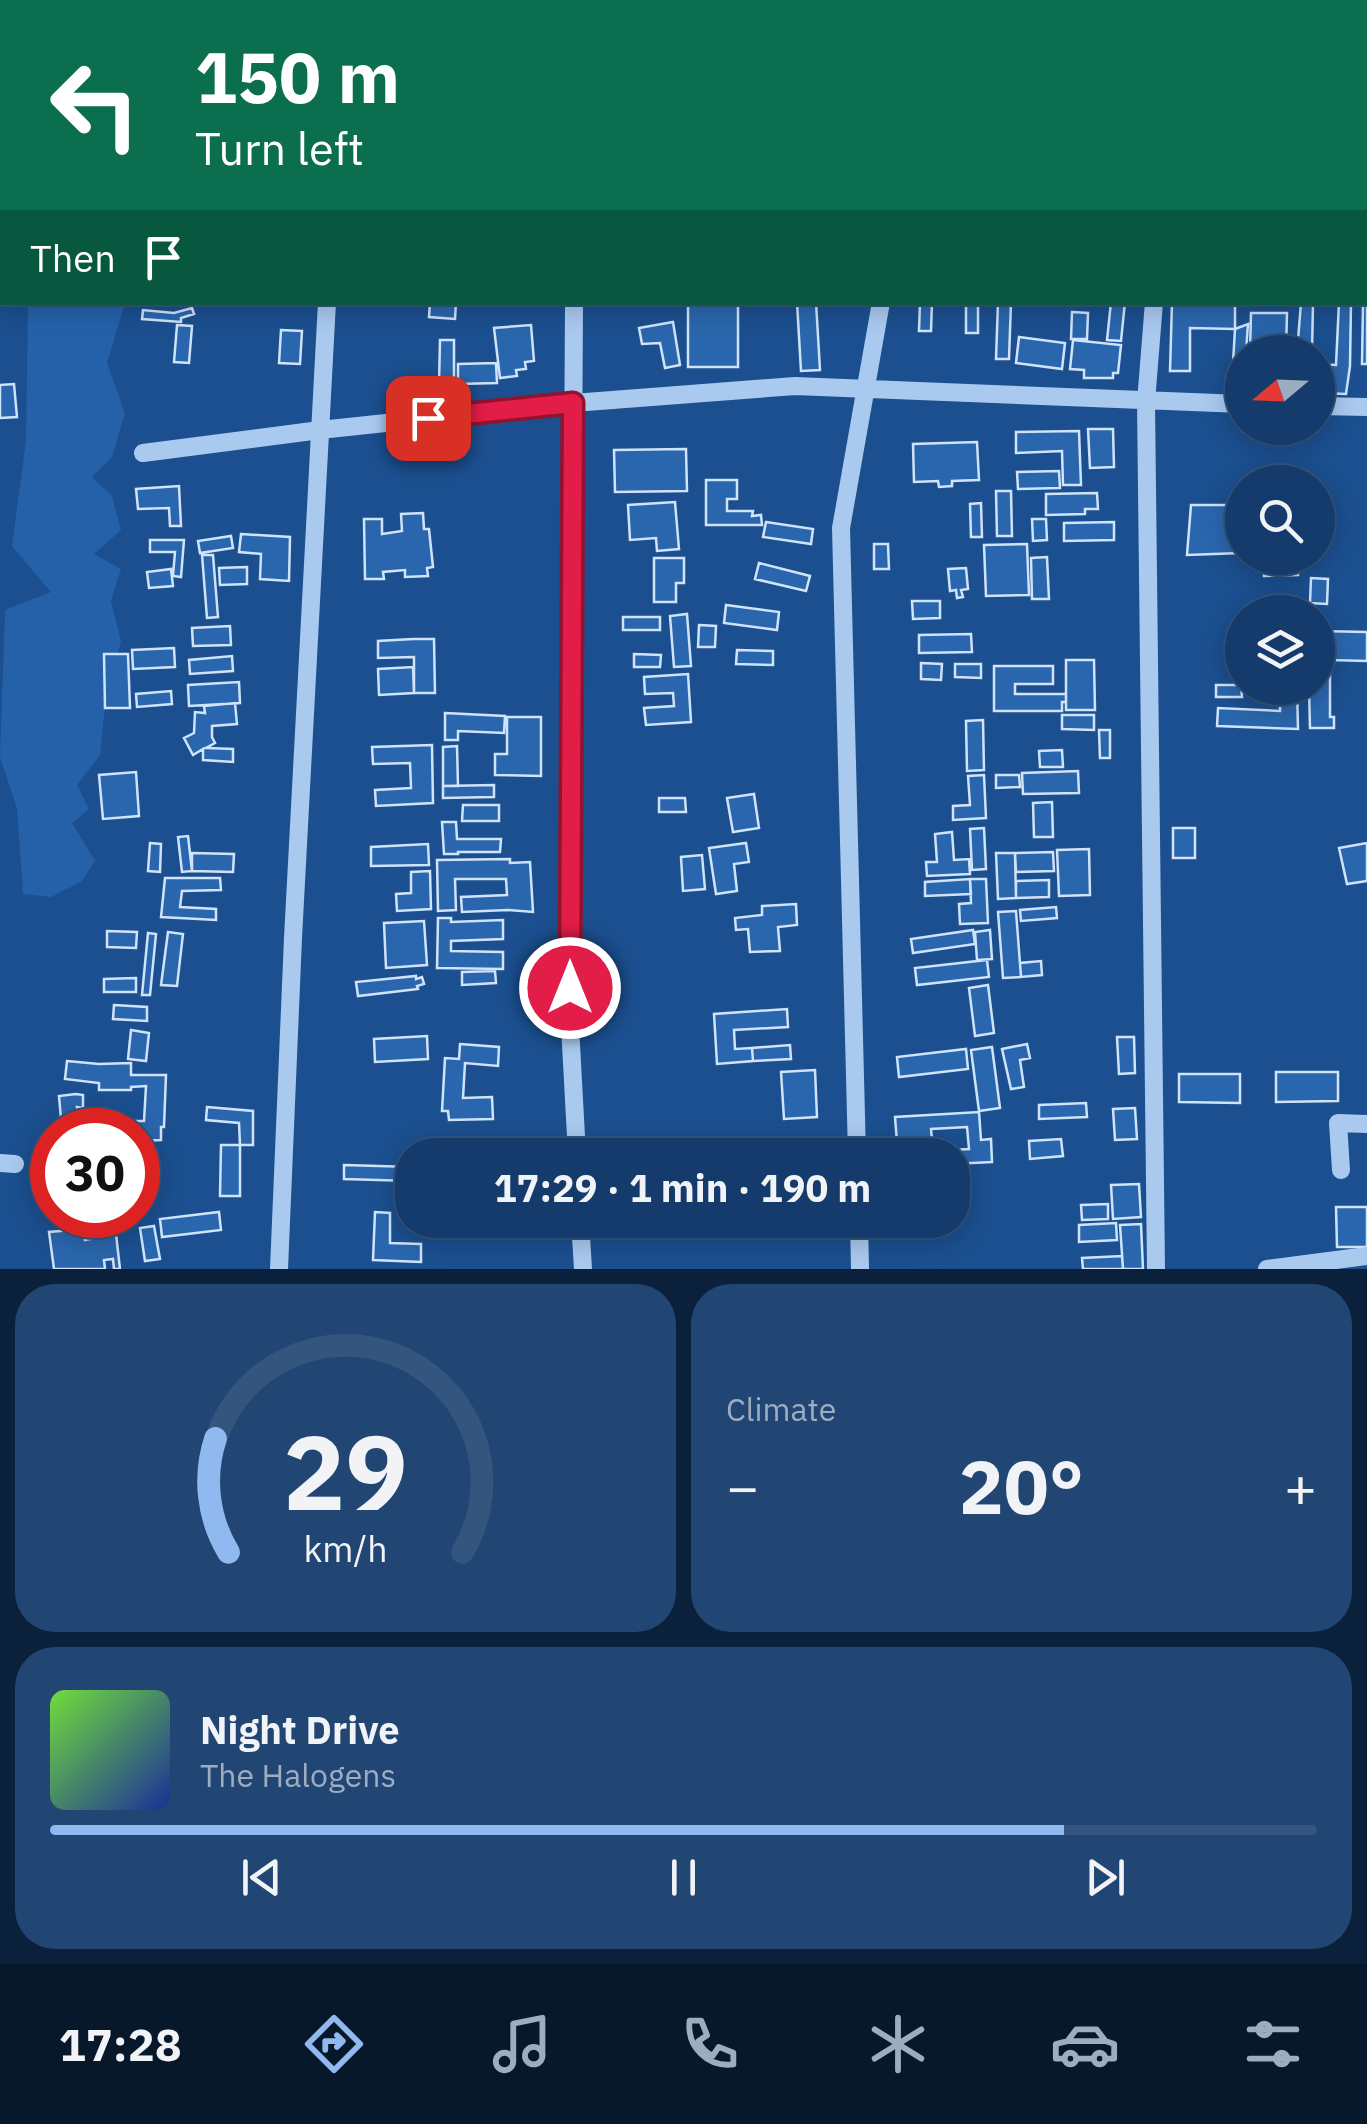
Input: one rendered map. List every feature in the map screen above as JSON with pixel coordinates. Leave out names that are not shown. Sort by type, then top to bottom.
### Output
[{"type":"street","points":[[279,1269],[326,305]]},
{"type":"street","points":[[574,305],[570,1026],[575,1138]]},
{"type":"street","points":[[858,1138],[841,528],[880,305]]},
{"type":"street","points":[[1154,305],[1146,402],[1156,1269]]},
{"type":"street","points":[[144,453],[573,403],[795,386],[1225,404]]},
{"type":"street","points":[[1335,406],[1367,407]]},
{"type":"street","points":[[1341,1170],[1338,1123],[1367,1124]]},
{"type":"street","points":[[581,1238],[583,1269]]},
{"type":"street","points":[[859,1238],[860,1269]]},
{"type":"street","points":[[1267,1269],[1367,1256]]},
{"type":"shaded area","points":[[28,305],[124,305],[107,363],[125,413],[112,457],[92,477],[112,496],[121,530],[94,554],[121,569],[111,601],[121,641],[105,708],[100,755],[77,785],[89,809],[72,823],[95,861],[81,882],[51,897],[23,894],[17,809],[0,757],[5,610],[51,592],[12,546],[26,440]]},
{"type":"building","points":[[430,305],[456,305],[455,319],[429,317]]},
{"type":"building","points":[[688,305],[738,305],[738,367],[688,367]]},
{"type":"building","points":[[797,305],[816,305],[820,370],[801,371]]},
{"type":"building","points":[[920,305],[932,305],[931,331],[919,331]]},
{"type":"building","points":[[966,305],[978,305],[978,333],[966,333]]},
{"type":"building","points":[[998,305],[1011,305],[1009,359],[996,359]]},
{"type":"building","points":[[1111,305],[1125,305],[1121,341],[1107,340]]},
{"type":"building","points":[[1172,305],[1235,305],[1235,329],[1190,328],[1190,371],[1170,371]]},
{"type":"building","points":[[1301,305],[1313,305],[1312,335],[1298,335]]},
{"type":"building","points":[[1339,305],[1351,305],[1346,394],[1335,394]]},
{"type":"building","points":[[1363,305],[1367,305],[1367,364],[1362,364]]},
{"type":"building","points":[[192,308],[194,314],[181,318],[181,322],[142,319],[143,310],[174,313]]},
{"type":"building","points":[[1072,312],[1088,313],[1087,339],[1071,339]]},
{"type":"building","points":[[1251,313],[1287,313],[1286,335],[1250,335]]},
{"type":"building","points":[[673,322],[680,365],[665,368],[660,343],[642,344],[639,328]]},
{"type":"building","points":[[1248,324],[1247,335],[1235,335],[1235,329]]},
{"type":"building","points":[[177,325],[192,326],[189,363],[174,362]]},
{"type":"building","points":[[531,325],[534,361],[525,362],[526,369],[516,370],[517,376],[500,378],[494,328]]},
{"type":"building","points":[[281,330],[302,331],[300,364],[279,363]]},
{"type":"building","points":[[1019,337],[1065,343],[1062,369],[1016,363]]},
{"type":"building","points":[[440,340],[454,340],[454,384],[439,384]]},
{"type":"building","points":[[1073,340],[1121,345],[1118,373],[1113,373],[1113,378],[1084,378],[1084,370],[1070,369]]},
{"type":"building","points":[[496,363],[497,383],[458,384],[458,364]]},
{"type":"building","points":[[14,384],[17,417],[0,418],[0,385]]},
{"type":"building","points":[[1088,429],[1113,429],[1114,467],[1090,468]]},
{"type":"building","points":[[1079,431],[1081,485],[1063,485],[1062,451],[1016,453],[1016,432]]},
{"type":"building","points":[[977,442],[979,480],[952,481],[952,486],[939,487],[938,481],[914,482],[913,444]]},
{"type":"building","points":[[686,449],[687,491],[615,492],[614,450]]},
{"type":"building","points":[[1059,471],[1060,488],[1018,489],[1017,472]]},
{"type":"building","points":[[706,480],[737,480],[737,499],[727,499],[727,511],[753,511],[752,516],[761,515],[762,525],[706,525]]},
{"type":"building","points":[[179,486],[181,526],[170,526],[169,508],[138,509],[136,489]]},
{"type":"building","points":[[996,491],[1011,491],[1012,536],[997,536]]},
{"type":"building","points":[[1097,493],[1098,509],[1085,509],[1085,514],[1046,515],[1046,494]]},
{"type":"building","points":[[675,502],[679,549],[657,551],[656,538],[630,540],[628,505]]},
{"type":"building","points":[[981,503],[982,537],[971,537],[970,504]]},
{"type":"building","points":[[1191,505],[1225,505],[1225,554],[1187,555]]},
{"type":"building","points":[[423,513],[433,567],[427,568],[428,576],[405,577],[405,570],[383,572],[384,579],[365,579],[364,519],[382,519],[382,534],[402,531],[401,514]]},
{"type":"building","points":[[1032,519],[1046,519],[1047,540],[1033,541]]},
{"type":"building","points":[[766,522],[813,529],[811,544],[763,537]]},
{"type":"building","points":[[1114,522],[1114,540],[1064,541],[1064,523]]},
{"type":"building","points":[[241,534],[290,537],[289,581],[260,579],[261,554],[239,552]]},
{"type":"building","points":[[231,536],[233,548],[200,553],[198,541]]},
{"type":"building","points":[[150,540],[184,540],[181,577],[173,576],[175,552],[150,552]]},
{"type":"building","points":[[874,544],[888,544],[889,569],[874,569]]},
{"type":"building","points":[[1027,544],[1029,595],[986,596],[984,545]]},
{"type":"building","points":[[202,555],[213,555],[218,617],[207,618]]},
{"type":"building","points":[[1047,557],[1049,599],[1032,599],[1031,558]]},
{"type":"building","points":[[654,558],[684,558],[684,583],[676,583],[676,602],[654,602]]},
{"type":"building","points":[[759,563],[810,576],[806,591],[755,579]]},
{"type":"building","points":[[247,567],[247,584],[220,585],[219,568]]},
{"type":"building","points":[[966,568],[968,589],[961,590],[963,597],[957,598],[956,590],[950,591],[948,569]]},
{"type":"building","points":[[171,569],[173,586],[149,588],[147,572]]},
{"type":"building","points":[[1311,578],[1328,579],[1327,595],[1310,595]]},
{"type":"building","points":[[912,601],[940,601],[940,618],[913,619]]},
{"type":"building","points":[[726,605],[779,612],[777,630],[724,623]]},
{"type":"building","points":[[687,614],[691,666],[674,667],[670,616]]},
{"type":"building","points":[[623,617],[660,617],[660,630],[623,630]]},
{"type":"building","points":[[699,625],[716,626],[715,647],[698,647]]},
{"type":"building","points":[[230,626],[231,645],[193,646],[192,628]]},
{"type":"building","points":[[1335,631],[1367,632],[1367,661],[1335,660]]},
{"type":"building","points":[[971,634],[972,652],[919,653],[919,635]]},
{"type":"building","points":[[434,639],[435,693],[414,693],[414,657],[378,658],[378,641]]},
{"type":"building","points":[[174,648],[175,667],[133,669],[132,650]]},
{"type":"building","points":[[737,650],[773,651],[773,665],[736,664]]},
{"type":"building","points":[[104,654],[128,654],[130,708],[105,708]]},
{"type":"building","points":[[634,654],[661,655],[660,667],[634,667]]},
{"type":"building","points":[[232,656],[233,671],[190,674],[189,660]]},
{"type":"building","points":[[1066,660],[1094,660],[1095,710],[1066,710]]},
{"type":"building","points":[[921,663],[942,664],[941,680],[921,679]]},
{"type":"building","points":[[955,664],[981,664],[981,678],[955,677]]},
{"type":"building","points":[[994,666],[1053,666],[1053,684],[1015,684],[1015,694],[1066,694],[1062,711],[994,711]]},
{"type":"building","points":[[413,667],[414,693],[379,695],[378,669]]},
{"type":"building","points":[[688,674],[691,722],[646,725],[644,708],[674,706],[673,693],[645,694],[644,677]]},
{"type":"building","points":[[239,682],[240,703],[189,706],[188,685]]},
{"type":"building","points":[[1216,685],[1225,685],[1225,697],[1216,697]]},
{"type":"building","points":[[171,691],[172,704],[137,707],[136,694]]},
{"type":"building","points":[[235,703],[237,724],[212,726],[215,743],[206,748],[233,749],[233,762],[203,760],[203,749],[193,755],[184,738],[194,733],[195,712],[205,713],[204,706]]},
{"type":"building","points":[[1280,705],[1297,705],[1298,729],[1217,726],[1218,708],[1280,711]]},
{"type":"building","points":[[1309,705],[1330,705],[1334,728],[1310,728]]},
{"type":"building","points":[[445,713],[505,716],[504,733],[458,731],[458,740],[445,740]]},
{"type":"building","points":[[1062,715],[1094,715],[1094,730],[1062,729]]},
{"type":"building","points":[[507,717],[541,717],[541,776],[495,775],[495,754],[507,754]]},
{"type":"building","points":[[983,720],[984,770],[967,771],[966,721]]},
{"type":"building","points":[[1099,730],[1110,730],[1110,758],[1100,758]]},
{"type":"building","points":[[432,745],[433,803],[376,806],[375,790],[411,788],[410,763],[373,764],[372,747]]},
{"type":"building","points":[[457,746],[458,786],[443,786],[443,747]]},
{"type":"building","points":[[1062,750],[1063,767],[1040,767],[1039,751]]},
{"type":"building","points":[[1078,771],[1079,793],[1023,794],[1022,773]]},
{"type":"building","points":[[136,772],[139,816],[103,819],[99,775]]},
{"type":"building","points":[[984,775],[986,818],[953,820],[953,806],[970,805],[968,776]]},
{"type":"building","points":[[996,775],[1019,775],[1020,787],[996,788]]},
{"type":"building","points":[[494,785],[494,797],[443,798],[443,786]]},
{"type":"building","points":[[754,794],[759,828],[733,832],[727,798]]},
{"type":"building","points":[[659,798],[685,798],[686,812],[659,812]]},
{"type":"building","points":[[1052,802],[1053,837],[1034,837],[1033,803]]},
{"type":"building","points":[[463,805],[499,805],[499,821],[462,821]]},
{"type":"building","points":[[442,822],[456,822],[457,839],[501,839],[500,852],[444,854]]},
{"type":"building","points":[[984,828],[986,869],[972,870],[970,829]]},
{"type":"building","points":[[1173,828],[1195,828],[1195,858],[1173,858]]},
{"type":"building","points":[[952,832],[954,860],[969,859],[970,874],[927,876],[926,862],[937,862],[935,834]]},
{"type":"building","points":[[188,836],[192,871],[182,872],[178,837]]},
{"type":"building","points":[[150,843],[161,844],[160,872],[148,871]]},
{"type":"building","points":[[746,843],[749,862],[734,864],[737,891],[716,894],[709,848]]},
{"type":"building","points":[[1367,843],[1367,881],[1347,884],[1339,848]]},
{"type":"building","points":[[428,844],[429,865],[371,866],[371,847]]},
{"type":"building","points":[[1089,849],[1090,895],[1059,896],[1057,850]]},
{"type":"building","points":[[1053,852],[1054,871],[1016,872],[1015,853]]},
{"type":"building","points":[[192,853],[234,854],[233,872],[192,871]]},
{"type":"building","points":[[996,853],[1015,853],[1016,898],[998,899]]},
{"type":"building","points":[[702,855],[705,889],[683,891],[681,857]]},
{"type":"building","points":[[510,859],[510,863],[530,862],[533,912],[462,912],[461,897],[507,895],[506,879],[455,879],[456,910],[438,911],[437,860]]},
{"type":"building","points":[[430,871],[431,909],[397,911],[396,894],[411,893],[411,872]]},
{"type":"building","points":[[165,878],[220,878],[221,890],[182,891],[180,907],[216,909],[216,920],[161,917]]},
{"type":"building","points":[[970,879],[971,894],[925,896],[925,882]]},
{"type":"building","points":[[970,879],[986,879],[988,923],[960,924],[959,904],[971,903]]},
{"type":"building","points":[[1049,880],[1049,897],[1016,898],[1016,881]]},
{"type":"building","points":[[796,904],[797,925],[778,927],[780,951],[750,952],[748,929],[736,930],[735,918],[762,915],[762,906]]},
{"type":"building","points":[[1056,907],[1057,918],[1021,921],[1020,910]]},
{"type":"building","points":[[1016,911],[1021,977],[1003,978],[998,912]]},
{"type":"building","points":[[438,918],[451,918],[451,922],[503,920],[503,939],[451,941],[451,951],[503,952],[503,969],[437,968]]},
{"type":"building","points":[[424,921],[427,965],[386,968],[384,923]]},
{"type":"building","points":[[973,930],[975,944],[913,953],[911,939]]},
{"type":"building","points":[[990,930],[992,959],[977,960],[975,932]]},
{"type":"building","points":[[107,931],[137,932],[136,948],[107,947]]},
{"type":"building","points":[[168,932],[183,934],[177,986],[161,985]]},
{"type":"building","points":[[148,933],[156,934],[150,995],[142,995]]},
{"type":"building","points":[[987,960],[989,977],[917,985],[915,968]]},
{"type":"building","points":[[1041,961],[1042,975],[1021,977],[1020,963]]},
{"type":"building","points":[[495,971],[496,983],[462,985],[462,972]]},
{"type":"building","points":[[422,977],[424,984],[418,989],[358,996],[356,982]]},
{"type":"building","points":[[136,978],[136,992],[104,992],[104,979]]},
{"type":"building","points":[[988,985],[994,1033],[975,1036],[969,988]]},
{"type":"building","points":[[114,1005],[147,1007],[147,1021],[113,1019]]},
{"type":"building","points":[[787,1009],[788,1027],[734,1030],[735,1049],[752,1048],[753,1061],[717,1064],[714,1014]]},
{"type":"building","points":[[131,1030],[149,1033],[146,1061],[128,1059]]},
{"type":"building","points":[[427,1036],[428,1059],[375,1062],[374,1039]]},
{"type":"building","points":[[1117,1037],[1134,1037],[1135,1073],[1119,1074]]},
{"type":"building","points":[[460,1044],[499,1047],[498,1066],[465,1063],[463,1098],[492,1097],[493,1119],[449,1120],[448,1111],[442,1111],[445,1058],[459,1059]]},
{"type":"building","points":[[1027,1044],[1030,1058],[1020,1060],[1024,1087],[1011,1089],[1002,1049]]},
{"type":"building","points":[[790,1045],[791,1059],[753,1061],[752,1048]]},
{"type":"building","points":[[992,1047],[1000,1108],[979,1111],[971,1050]]},
{"type":"building","points":[[966,1049],[968,1069],[899,1077],[897,1057]]},
{"type":"building","points":[[67,1061],[131,1063],[131,1075],[166,1075],[161,1140],[160,1108],[145,1108],[146,1086],[99,1090],[99,1083],[65,1079]]},
{"type":"building","points":[[815,1070],[817,1117],[784,1119],[781,1072]]},
{"type":"building","points":[[1276,1072],[1338,1072],[1338,1101],[1276,1102]]},
{"type":"building","points":[[1179,1074],[1240,1074],[1240,1103],[1179,1102]]},
{"type":"building","points":[[83,1095],[83,1108],[60,1108],[59,1096]]},
{"type":"building","points":[[1086,1103],[1087,1117],[1039,1119],[1039,1105]]},
{"type":"building","points":[[207,1107],[253,1111],[253,1145],[240,1145],[239,1123],[206,1120]]},
{"type":"building","points":[[1135,1108],[1137,1139],[1115,1140],[1113,1109]]},
{"type":"building","points":[[979,1112],[981,1140],[991,1139],[992,1162],[970,1163],[967,1127],[931,1129],[932,1138],[897,1138],[895,1117]]},
{"type":"building","points":[[1061,1139],[1063,1156],[1030,1159],[1029,1141]]},
{"type":"building","points":[[221,1145],[240,1145],[240,1196],[220,1196]]},
{"type":"building","points":[[344,1165],[395,1166],[395,1181],[344,1179]]},
{"type":"building","points":[[1139,1184],[1141,1217],[1113,1219],[1111,1185]]},
{"type":"building","points":[[1108,1204],[1108,1219],[1082,1220],[1081,1205]]},
{"type":"building","points":[[1336,1207],[1367,1207],[1367,1247],[1337,1247]]},
{"type":"building","points":[[219,1212],[221,1230],[162,1237],[160,1219]]},
{"type":"building","points":[[375,1212],[390,1213],[390,1243],[421,1244],[421,1262],[373,1260]]},
{"type":"building","points":[[1116,1223],[1117,1240],[1079,1242],[1079,1225]]},
{"type":"building","points":[[1141,1224],[1143,1269],[1123,1269],[1120,1225]]},
{"type":"building","points":[[50,1238],[116,1238],[120,1269],[114,1269],[113,1259],[104,1260],[105,1269],[54,1269]]},
{"type":"building","points":[[142,1238],[156,1238],[160,1259],[145,1261]]},
{"type":"building","points":[[1122,1256],[1123,1269],[1083,1269],[1082,1258]]},
{"type":"route","points":[[428,418],[573,403],[570,988]]}]
